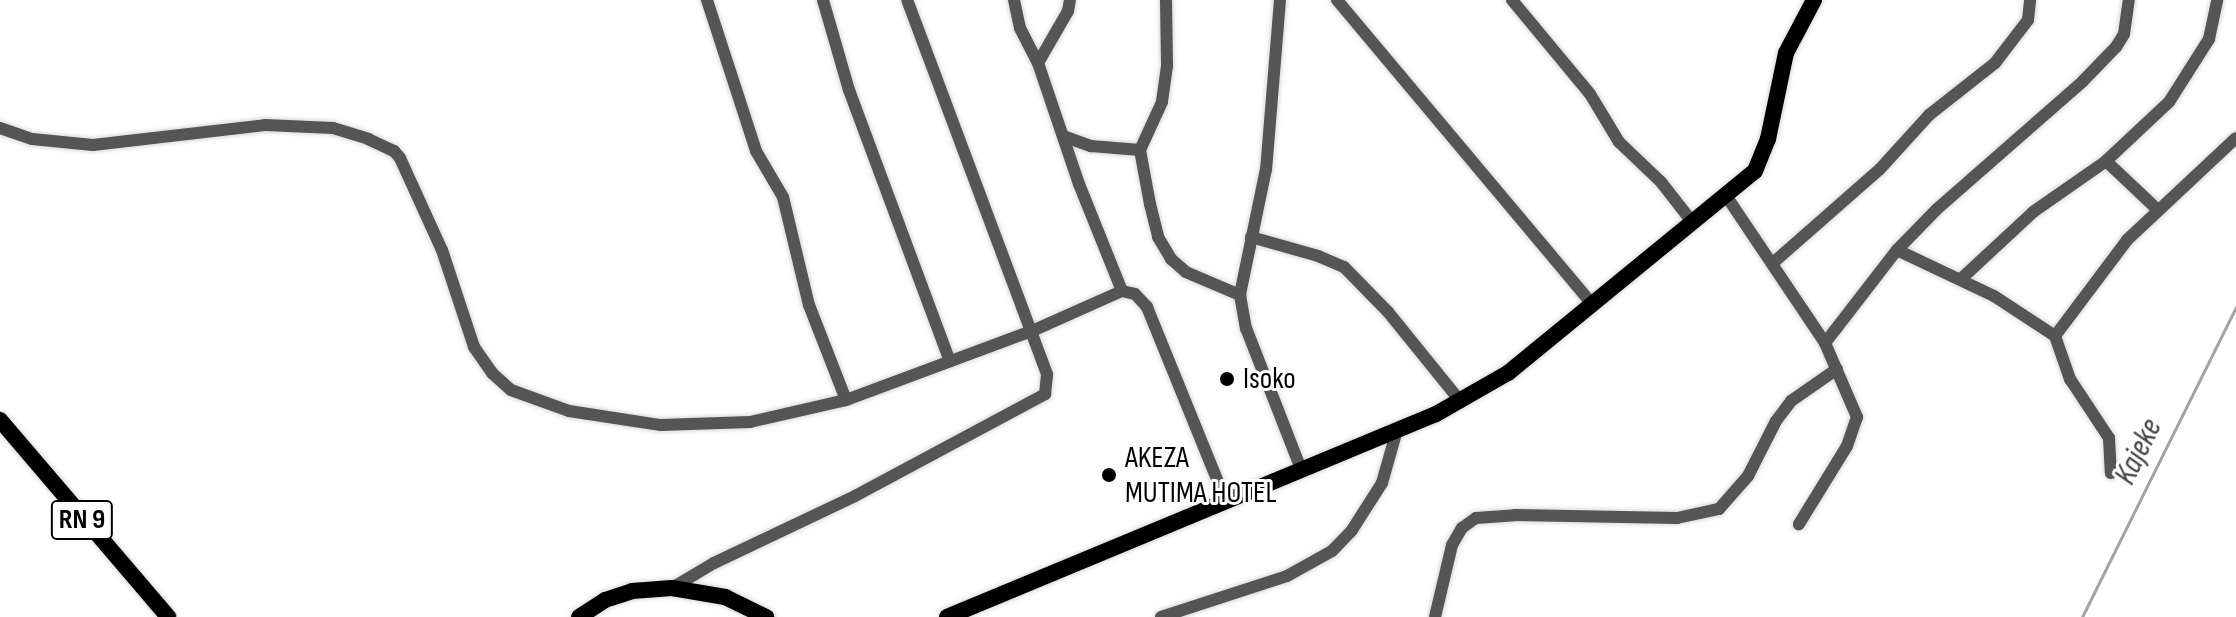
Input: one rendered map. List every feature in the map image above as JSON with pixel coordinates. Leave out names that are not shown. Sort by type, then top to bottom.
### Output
[{"type":"main road","points":[[947,617],[1461,402],[1518,367],[1755,171],[1763,157],[1786,53],[1814,0]]},
{"type":"main road","name":"RN 9","points":[[0,420],[168,617]]},
{"type":"main road","points":[[579,617],[605,600],[632,591],[672,588],[725,597],[766,617]]},
{"type":"street","points":[[707,0],[756,151],[783,197],[809,305],[846,400]]},
{"type":"street","points":[[823,0],[849,90],[950,361]]},
{"type":"street","points":[[672,588],[714,563],[855,496],[1036,402],[1049,385],[1032,331],[907,0]]},
{"type":"street","points":[[1014,0],[1020,28],[1038,63],[1122,291]]},
{"type":"street","points":[[1038,63],[1063,22],[1070,0]]},
{"type":"street","points":[[1166,0],[1167,66],[1162,102],[1140,150],[1158,237],[1171,259],[1186,272],[1240,295]]},
{"type":"street","points":[[1280,0],[1271,124],[1240,295],[1246,328],[1301,469]]},
{"type":"street","points":[[1337,0],[1592,304]]},
{"type":"street","points":[[1512,0],[1590,94],[1619,142],[1661,182],[1693,223]]},
{"type":"street","points":[[1774,262],[1880,169],[1929,115],[1995,63],[2028,20],[2030,0]]},
{"type":"street","points":[[1825,343],[1897,250],[1937,209],[2104,60],[2124,34],[2129,0]]},
{"type":"street","points":[[1961,279],[2033,212],[2106,161],[2169,102],[2193,69],[2209,39],[2217,0]]},
{"type":"street","points":[[0,128],[32,139],[93,145],[265,125],[333,128],[368,139],[394,151],[400,158],[442,250],[474,347],[492,373],[511,390],[569,411],[661,425],[750,422],[846,400],[1032,331],[1122,291],[1135,294],[1147,307],[1225,499]]},
{"type":"street","points":[[1063,136],[1091,146],[1140,150]]},
{"type":"street","points":[[2055,336],[2104,266],[2158,210],[2236,138]]},
{"type":"street","points":[[2106,161],[2158,210]]},
{"type":"street","points":[[1727,197],[1774,262],[1825,343],[1853,401],[1857,417],[1854,430],[1799,524]]},
{"type":"street","points":[[1251,237],[1318,256],[1344,267],[1388,312],[1461,402]]},
{"type":"street","points":[[1897,250],[1961,279],[2055,336],[2070,379],[2109,438],[2111,473]]},
{"type":"street","points":[[1435,617],[1452,545],[1462,528],[1476,518],[1515,515],[1677,518],[1719,509],[1748,476],[1776,421],[1791,401],[1837,369]]},
{"type":"street","points":[[1161,617],[1287,576],[1332,551],[1352,530],[1374,496],[1390,460],[1397,430]]},
{"type":"waterway","name":"Kajeke","points":[[2082,617],[2236,307]]},
{"type":"place","name":"Isoko","points":[[1227,379]]},
{"type":"place","name":"AKEZA MUTIMA HOTEL","points":[[1109,475]]}]
